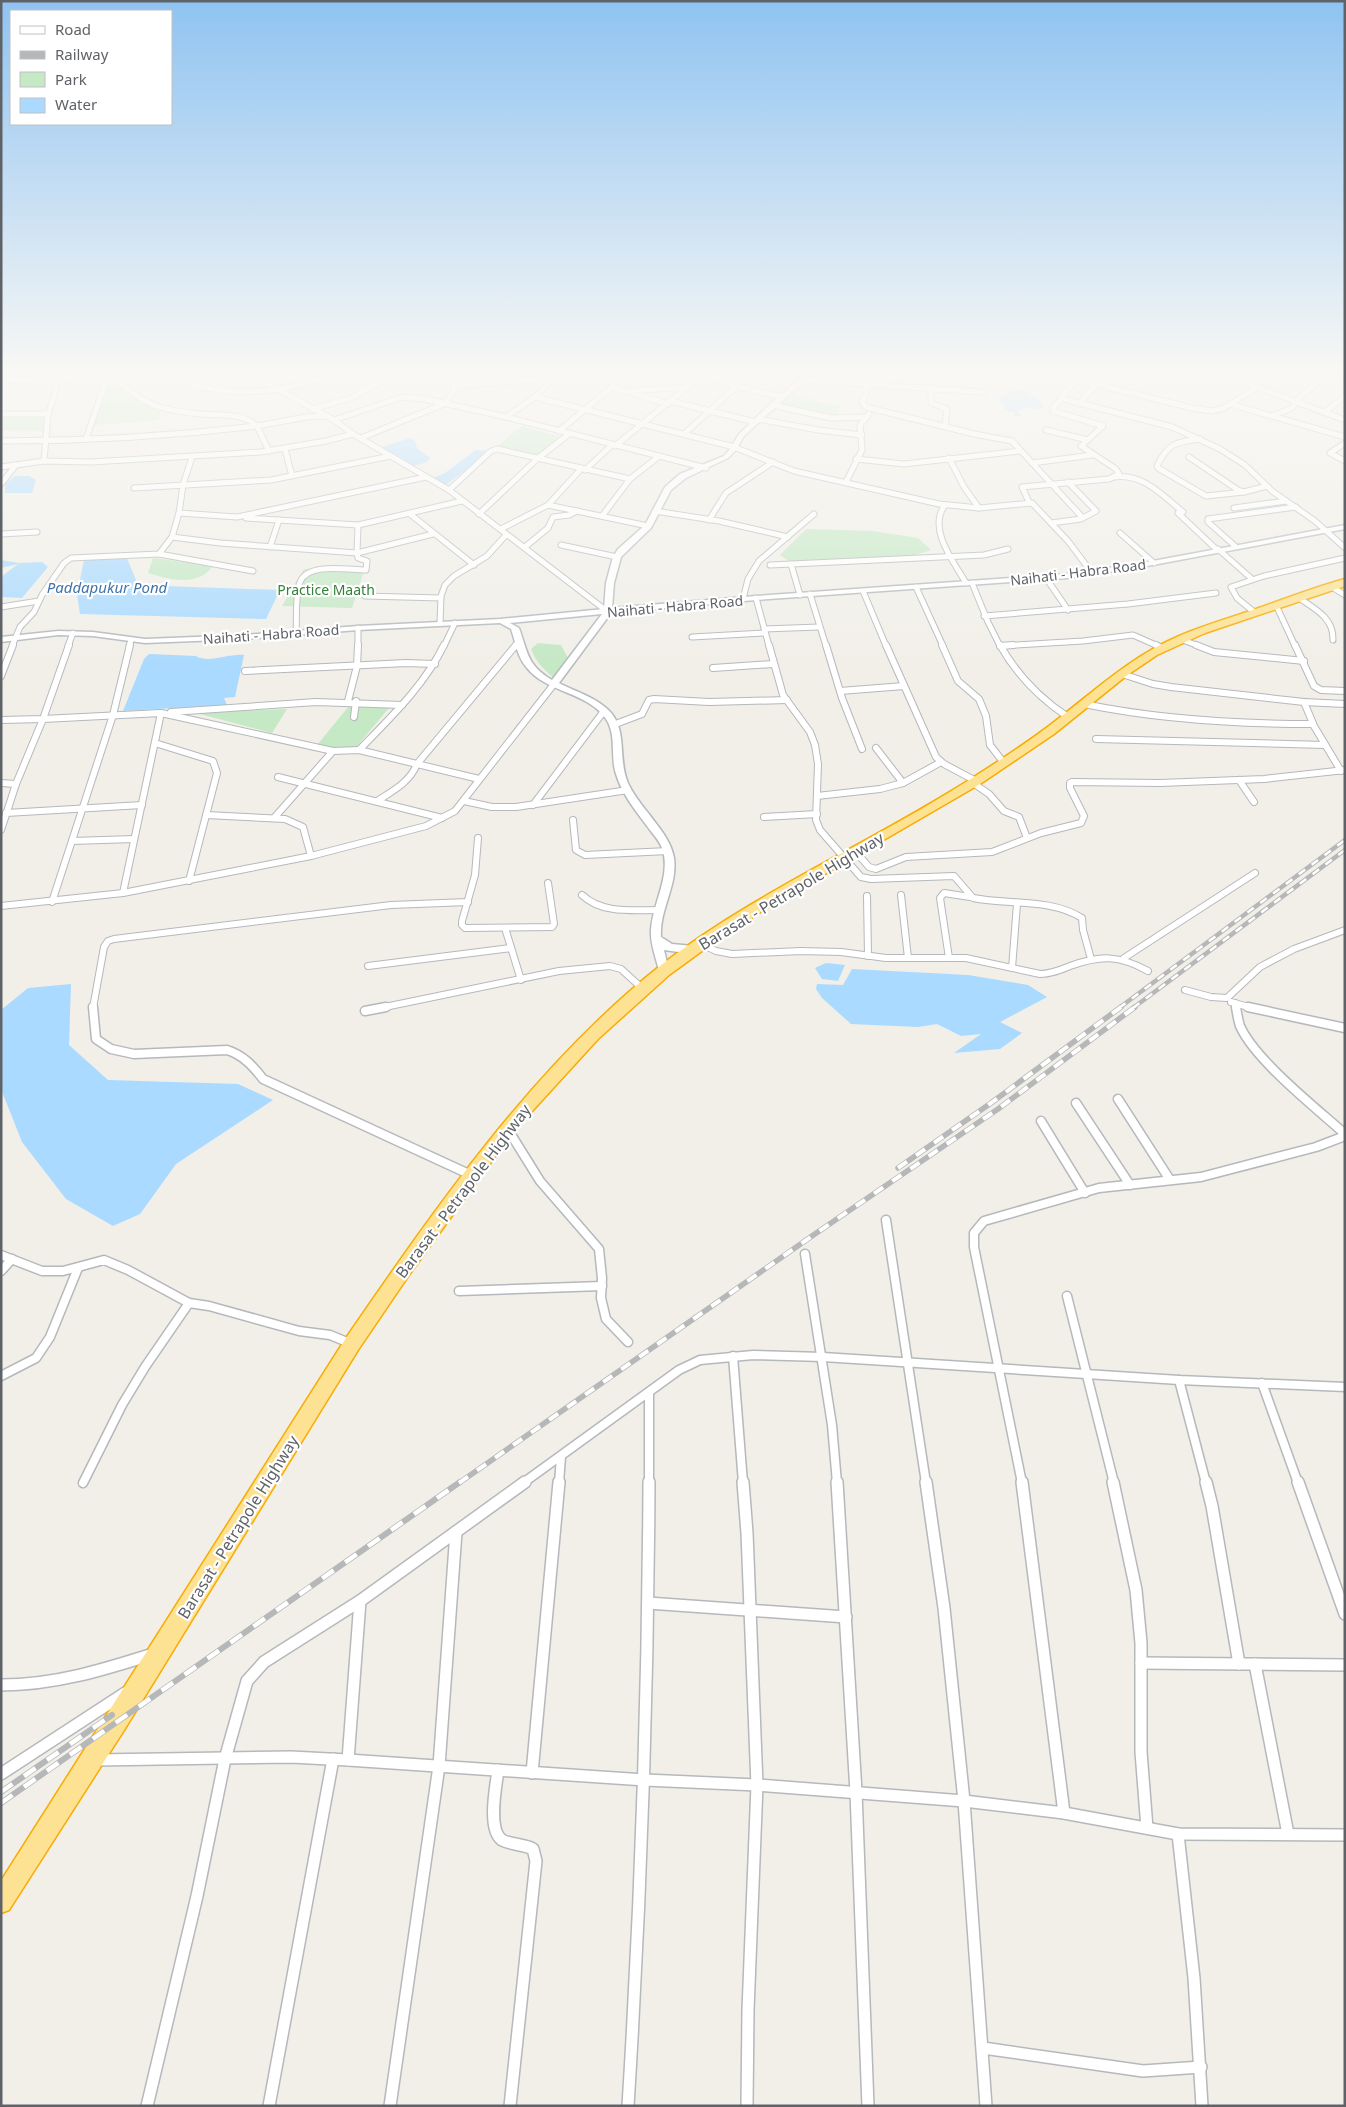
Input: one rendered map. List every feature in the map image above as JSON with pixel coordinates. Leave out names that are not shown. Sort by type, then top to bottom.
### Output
[{"type":"highway","name":"Barasat - Petrapole Highway","points":[[1,1902],[352,1344],[507,1128],[592,1035],[664,971],[697,947],[763,904],[850,855],[1004,763],[1068,717],[1122,674],[1161,648],[1180,639],[1254,612],[1298,598],[1341,588]]},
{"type":"main road","points":[[554,684],[608,612],[610,583],[617,557],[621,551],[648,526],[673,483],[683,476],[702,469]]},
{"type":"main road","name":"Naihati - Habra Road","points":[[1,640],[73,633],[131,640],[186,640],[440,623],[500,621],[743,599],[1046,578],[1154,563],[1217,549],[1345,527]]},
{"type":"main road","points":[[500,621],[515,628],[521,652],[531,668],[554,684],[604,711],[613,724],[617,738],[619,772],[628,790],[668,851],[671,867],[659,910],[656,938],[664,971]]},
{"type":"main road","points":[[656,938],[669,948],[697,947]]},
{"type":"street","points":[[1,484],[13,469]]},
{"type":"street","points":[[158,554],[172,537],[180,513],[183,485],[188,469]]},
{"type":"street","points":[[290,469],[292,476]]},
{"type":"street","points":[[134,488],[271,480],[325,469]]},
{"type":"street","points":[[413,469],[449,490],[608,612]]},
{"type":"street","points":[[449,490],[471,469]]},
{"type":"street","points":[[479,514],[525,469]]},
{"type":"street","points":[[501,529],[514,520],[537,512],[548,505],[583,469]]},
{"type":"street","points":[[585,469],[630,479]]},
{"type":"street","points":[[602,516],[630,479],[642,469]]},
{"type":"street","points":[[709,520],[726,494],[762,469]]},
{"type":"street","points":[[790,469],[945,505],[979,508],[1029,502],[1035,504],[1092,573]]},
{"type":"street","points":[[846,482],[853,469]]},
{"type":"street","points":[[955,469],[964,487],[979,508]]},
{"type":"street","points":[[1038,469],[1082,517]]},
{"type":"street","points":[[1114,469],[1119,474],[1114,478]]},
{"type":"street","points":[[1160,469],[1206,496],[1244,492],[1267,486]]},
{"type":"street","points":[[1207,469],[1235,489],[1244,492]]},
{"type":"street","points":[[1250,469],[1267,486],[1326,530],[1345,548]]},
{"type":"street","points":[[1029,502],[1022,487],[1114,478],[1127,475],[1148,484],[1181,512],[1217,549],[1252,579]]},
{"type":"street","points":[[237,517],[426,477]]},
{"type":"street","points":[[1051,523],[1094,514],[1096,511],[1068,482]]},
{"type":"street","points":[[180,513],[358,525],[462,501]]},
{"type":"street","points":[[1234,508],[1286,501]]},
{"type":"street","points":[[548,505],[648,526]]},
{"type":"street","points":[[945,505],[938,517],[950,555],[969,583],[984,616],[1013,669],[1050,706],[1068,717]]},
{"type":"street","points":[[1235,546],[1208,522],[1208,519],[1296,507]]},
{"type":"street","points":[[537,512],[556,516],[569,515],[577,511]]},
{"type":"street","points":[[655,511],[788,536]]},
{"type":"street","points":[[410,514],[474,565]]},
{"type":"street","points":[[743,599],[748,579],[754,567],[814,514]]},
{"type":"street","points":[[525,547],[538,537],[556,516]]},
{"type":"street","points":[[270,547],[279,520]]},
{"type":"street","points":[[296,633],[300,579],[305,573],[316,569],[366,570],[367,561],[358,558],[356,553],[358,525]]},
{"type":"street","points":[[1,534],[37,532]]},
{"type":"street","points":[[1120,533],[1154,563]]},
{"type":"street","points":[[172,537],[356,553],[433,534]]},
{"type":"street","points":[[440,623],[439,609],[441,598],[452,576],[474,565],[494,550],[506,535]]},
{"type":"street","points":[[561,545],[617,557]]},
{"type":"street","points":[[770,565],[950,555],[984,555],[1008,549]]},
{"type":"street","points":[[1,676],[20,627],[34,612],[42,595],[64,563],[72,558],[158,554],[253,571]]},
{"type":"street","points":[[1254,612],[1237,598],[1231,589],[1252,579],[1345,558]]},
{"type":"street","points":[[791,564],[800,595]]},
{"type":"street","points":[[1046,578],[1068,610]]},
{"type":"street","points":[[916,587],[958,681],[973,692],[982,705],[986,716],[988,743],[994,753],[1004,763]]},
{"type":"street","points":[[863,591],[936,757],[974,782],[1004,810],[1019,817],[1027,838]]},
{"type":"street","points":[[984,616],[1068,610],[1216,593]]},
{"type":"street","points":[[810,594],[840,691],[862,749]]},
{"type":"street","points":[[365,596],[441,598]]},
{"type":"street","points":[[756,598],[773,664],[787,700],[810,732],[815,745],[818,764],[816,814],[820,830],[827,840],[869,867],[876,869],[906,857],[992,852],[1041,833],[1081,823],[1084,819],[1070,788],[1072,782],[1160,783],[1239,780],[1343,771],[1313,724],[1304,702]]},
{"type":"street","points":[[1298,598],[1328,620],[1334,633],[1333,640]]},
{"type":"street","points":[[1,607],[39,602]]},
{"type":"street","points":[[1276,605],[1317,689],[1345,691]]},
{"type":"street","points":[[359,750],[402,705],[435,664],[455,623]]},
{"type":"street","points":[[692,637],[820,627]]},
{"type":"street","points":[[348,701],[357,666],[358,628]]},
{"type":"street","points":[[1,830],[16,784],[43,719],[73,633]]},
{"type":"street","points":[[1000,646],[1083,641],[1133,635],[1141,636],[1161,648]]},
{"type":"street","points":[[1180,639],[1214,652],[1304,661]]},
{"type":"street","points":[[52,902],[113,714],[131,640]]},
{"type":"street","points":[[377,801],[400,786],[416,769],[417,764],[519,642]]},
{"type":"street","points":[[245,671],[412,663],[435,664]]},
{"type":"street","points":[[713,668],[773,664]]},
{"type":"street","points":[[1122,674],[1153,684],[1170,687],[1304,702],[1345,704]]},
{"type":"street","points":[[1,906],[123,893],[311,856],[410,831],[456,811],[554,684]]},
{"type":"street","points":[[840,691],[904,686]]},
{"type":"street","points":[[613,724],[642,714],[649,700],[654,699],[709,702],[787,700]]},
{"type":"street","points":[[1,720],[161,713],[348,701],[402,705]]},
{"type":"street","points":[[354,717],[356,701]]},
{"type":"street","points":[[1084,704],[1114,710],[1250,723],[1313,724]]},
{"type":"street","points":[[533,805],[604,711]]},
{"type":"street","points":[[161,713],[333,751],[359,750],[479,779]]},
{"type":"street","points":[[123,893],[161,713]]},
{"type":"street","points":[[1096,739],[1325,744]]},
{"type":"street","points":[[155,743],[213,761],[217,773],[189,880]]},
{"type":"street","points":[[876,748],[903,783]]},
{"type":"street","points":[[274,818],[333,751]]},
{"type":"street","points":[[817,796],[880,789],[903,783],[941,762]]},
{"type":"street","points":[[278,777],[442,818]]},
{"type":"street","points":[[1239,780],[1254,802]]},
{"type":"street","points":[[1,783],[16,784]]},
{"type":"street","points":[[464,801],[503,808],[628,790]]},
{"type":"street","points":[[6,813],[142,805]]},
{"type":"street","points":[[206,814],[285,819],[303,827],[311,856]]},
{"type":"street","points":[[764,817],[816,814]]},
{"type":"street","points":[[573,820],[576,850],[585,855],[668,851]]},
{"type":"street","points":[[478,838],[475,875],[462,921],[462,925],[465,928],[552,927],[554,924],[548,883]]},
{"type":"street","points":[[72,840],[134,840]]},
{"type":"street","points":[[850,855],[861,877],[871,879],[954,876],[960,879],[970,896]]},
{"type":"street","points":[[1124,958],[1255,872]]},
{"type":"street","points":[[949,958],[940,898],[944,893],[970,896],[977,900],[1055,907],[1076,912],[1082,918],[1083,930],[1091,959]]},
{"type":"street","points":[[582,895],[594,905],[610,908],[659,910]]},
{"type":"street","points":[[901,895],[908,958]]},
{"type":"street","points":[[867,896],[868,956]]},
{"type":"street","points":[[468,902],[391,906],[114,939],[104,947],[95,990],[92,1023],[96,1040],[111,1049],[134,1054],[232,1051],[241,1055],[263,1079],[471,1176]]},
{"type":"street","points":[[1012,968],[1017,904]]},
{"type":"street","points":[[505,928],[521,980]]},
{"type":"street","points":[[1220,998],[1227,998],[1260,967],[1294,950],[1345,930]]},
{"type":"street","points":[[697,947],[732,954],[816,951],[868,956],[984,960],[1012,968],[1048,974],[1091,959],[1112,956],[1124,958],[1148,971]]},
{"type":"street","points":[[368,966],[511,948]]},
{"type":"street","points":[[365,1011],[559,971],[614,966],[643,989]]},
{"type":"street","points":[[1185,990],[1270,1013],[1345,1028]]},
{"type":"street","points":[[1064,1813],[1023,1489],[974,1247],[974,1233],[984,1221],[1099,1188],[1201,1177],[1316,1147],[1345,1135],[1280,1075],[1251,1044],[1240,1025],[1235,1003]]},
{"type":"street","points":[[1118,1099],[1170,1180]]},
{"type":"street","points":[[1076,1103],[1130,1185]]},
{"type":"street","points":[[1042,1121],[1085,1192]]},
{"type":"street","points":[[507,1128],[540,1181],[599,1249],[601,1298],[606,1319],[628,1342]]},
{"type":"street","points":[[886,1220],[909,1363],[944,1608],[964,1801],[986,2106]]},
{"type":"street","points":[[805,1254],[822,1357],[837,1483],[856,1792],[868,2106]]},
{"type":"street","points":[[1,1255],[42,1271],[63,1271],[78,1268],[94,1261],[104,1260],[128,1270],[189,1304],[218,1309],[299,1330],[330,1335],[352,1344]]},
{"type":"street","points":[[1,1271],[12,1259]]},
{"type":"street","points":[[1,1376],[36,1358],[50,1337],[78,1268]]},
{"type":"street","points":[[459,1291],[602,1286]]},
{"type":"street","points":[[1066,1296],[1107,1452],[1136,1590],[1141,1663],[1141,1752],[1148,1828]]},
{"type":"street","points":[[83,1483],[122,1406],[145,1367],[189,1304]]},
{"type":"street","points":[[733,1356],[747,1533],[757,1784],[748,2000],[747,2106]]},
{"type":"street","points":[[147,2106],[197,1896],[225,1759],[243,1692],[254,1670],[360,1601],[679,1370],[700,1360],[733,1356],[822,1357],[1179,1380],[1345,1387]]},
{"type":"street","points":[[1179,1380],[1212,1506],[1239,1664]]},
{"type":"street","points":[[1262,1383],[1345,1614]]},
{"type":"street","points":[[628,2106],[639,1948],[645,1780],[649,1392]]},
{"type":"street","points":[[532,1773],[561,1457]]},
{"type":"street","points":[[390,2106],[440,1766],[456,1532]]},
{"type":"street","points":[[348,1760],[360,1601]]},
{"type":"street","points":[[648,1603],[846,1617]]},
{"type":"street","points":[[1,1685],[26,1686],[70,1680],[159,1652]]},
{"type":"street","points":[[1141,1663],[1345,1665]]},
{"type":"street","points":[[1255,1664],[1288,1834]]},
{"type":"street","points":[[1,1774],[140,1683]]},
{"type":"street","points":[[92,1760],[291,1757],[645,1780],[757,1784],[964,1801],[1064,1813],[1178,1834],[1345,1835]]},
{"type":"street","points":[[269,2106],[333,1759]]},
{"type":"street","points":[[498,1770],[494,1820],[497,1836],[501,1840],[521,1843],[533,1849],[536,1861],[510,2106]]},
{"type":"street","points":[[1178,1834],[1194,1978],[1202,2106]]},
{"type":"street","points":[[983,2048],[1142,2071],[1201,2067]]},
{"type":"green space","points":[[806,529],[873,531],[918,538],[931,550],[912,556],[839,561],[790,562],[780,555]]},
{"type":"green space","points":[[153,558],[213,566],[207,573],[192,579],[165,578],[148,573]]},
{"type":"green space","name":"Practice Maath","points":[[304,569],[364,571],[352,608],[282,606]]},
{"type":"green space","points":[[538,643],[561,645],[569,660],[556,680],[541,666],[533,654],[531,649]]},
{"type":"green space","points":[[349,706],[389,708],[351,753],[318,744]]},
{"type":"green space","points":[[287,709],[272,733],[196,713]]},
{"type":"water","points":[[450,469],[467,469],[447,484],[437,484],[430,479]]},
{"type":"water","points":[[15,476],[29,476],[36,480],[32,493],[5,493],[5,484]]},
{"type":"water","name":"Paddapukur Pond","points":[[127,558],[138,585],[280,590],[266,619],[80,614],[77,594],[84,560]]},
{"type":"water","points":[[1,560],[19,563],[42,562],[48,567],[22,598],[1,597],[1,577],[18,564],[1,568]]},
{"type":"water","points":[[149,654],[196,656],[207,659],[244,655],[235,697],[224,698],[227,705],[123,711],[144,659]]},
{"type":"water","points":[[826,963],[845,965],[838,981],[822,979],[815,968]]},
{"type":"water","points":[[852,969],[968,975],[1028,985],[1047,997],[1000,1022],[1022,1033],[1000,1049],[954,1053],[981,1034],[961,1036],[937,1024],[918,1027],[851,1024],[822,998],[816,989],[817,984],[843,985]]},
{"type":"water","points":[[71,984],[69,1045],[108,1080],[238,1084],[273,1100],[176,1164],[140,1214],[113,1226],[66,1199],[22,1142],[1,1089],[1,1010],[28,988]]},
{"type":"railway","points":[[1119,1008],[1345,840]]},
{"type":"railway","points":[[1133,1008],[1345,850]]},
{"type":"railway","points":[[898,1168],[991,1103],[1121,1007]]},
{"type":"railway","points":[[459,1483],[812,1236],[998,1109],[1135,1007]]},
{"type":"railway","points":[[1,1803],[460,1482]]},
{"type":"railway","points":[[1,1792],[112,1715]]}]
